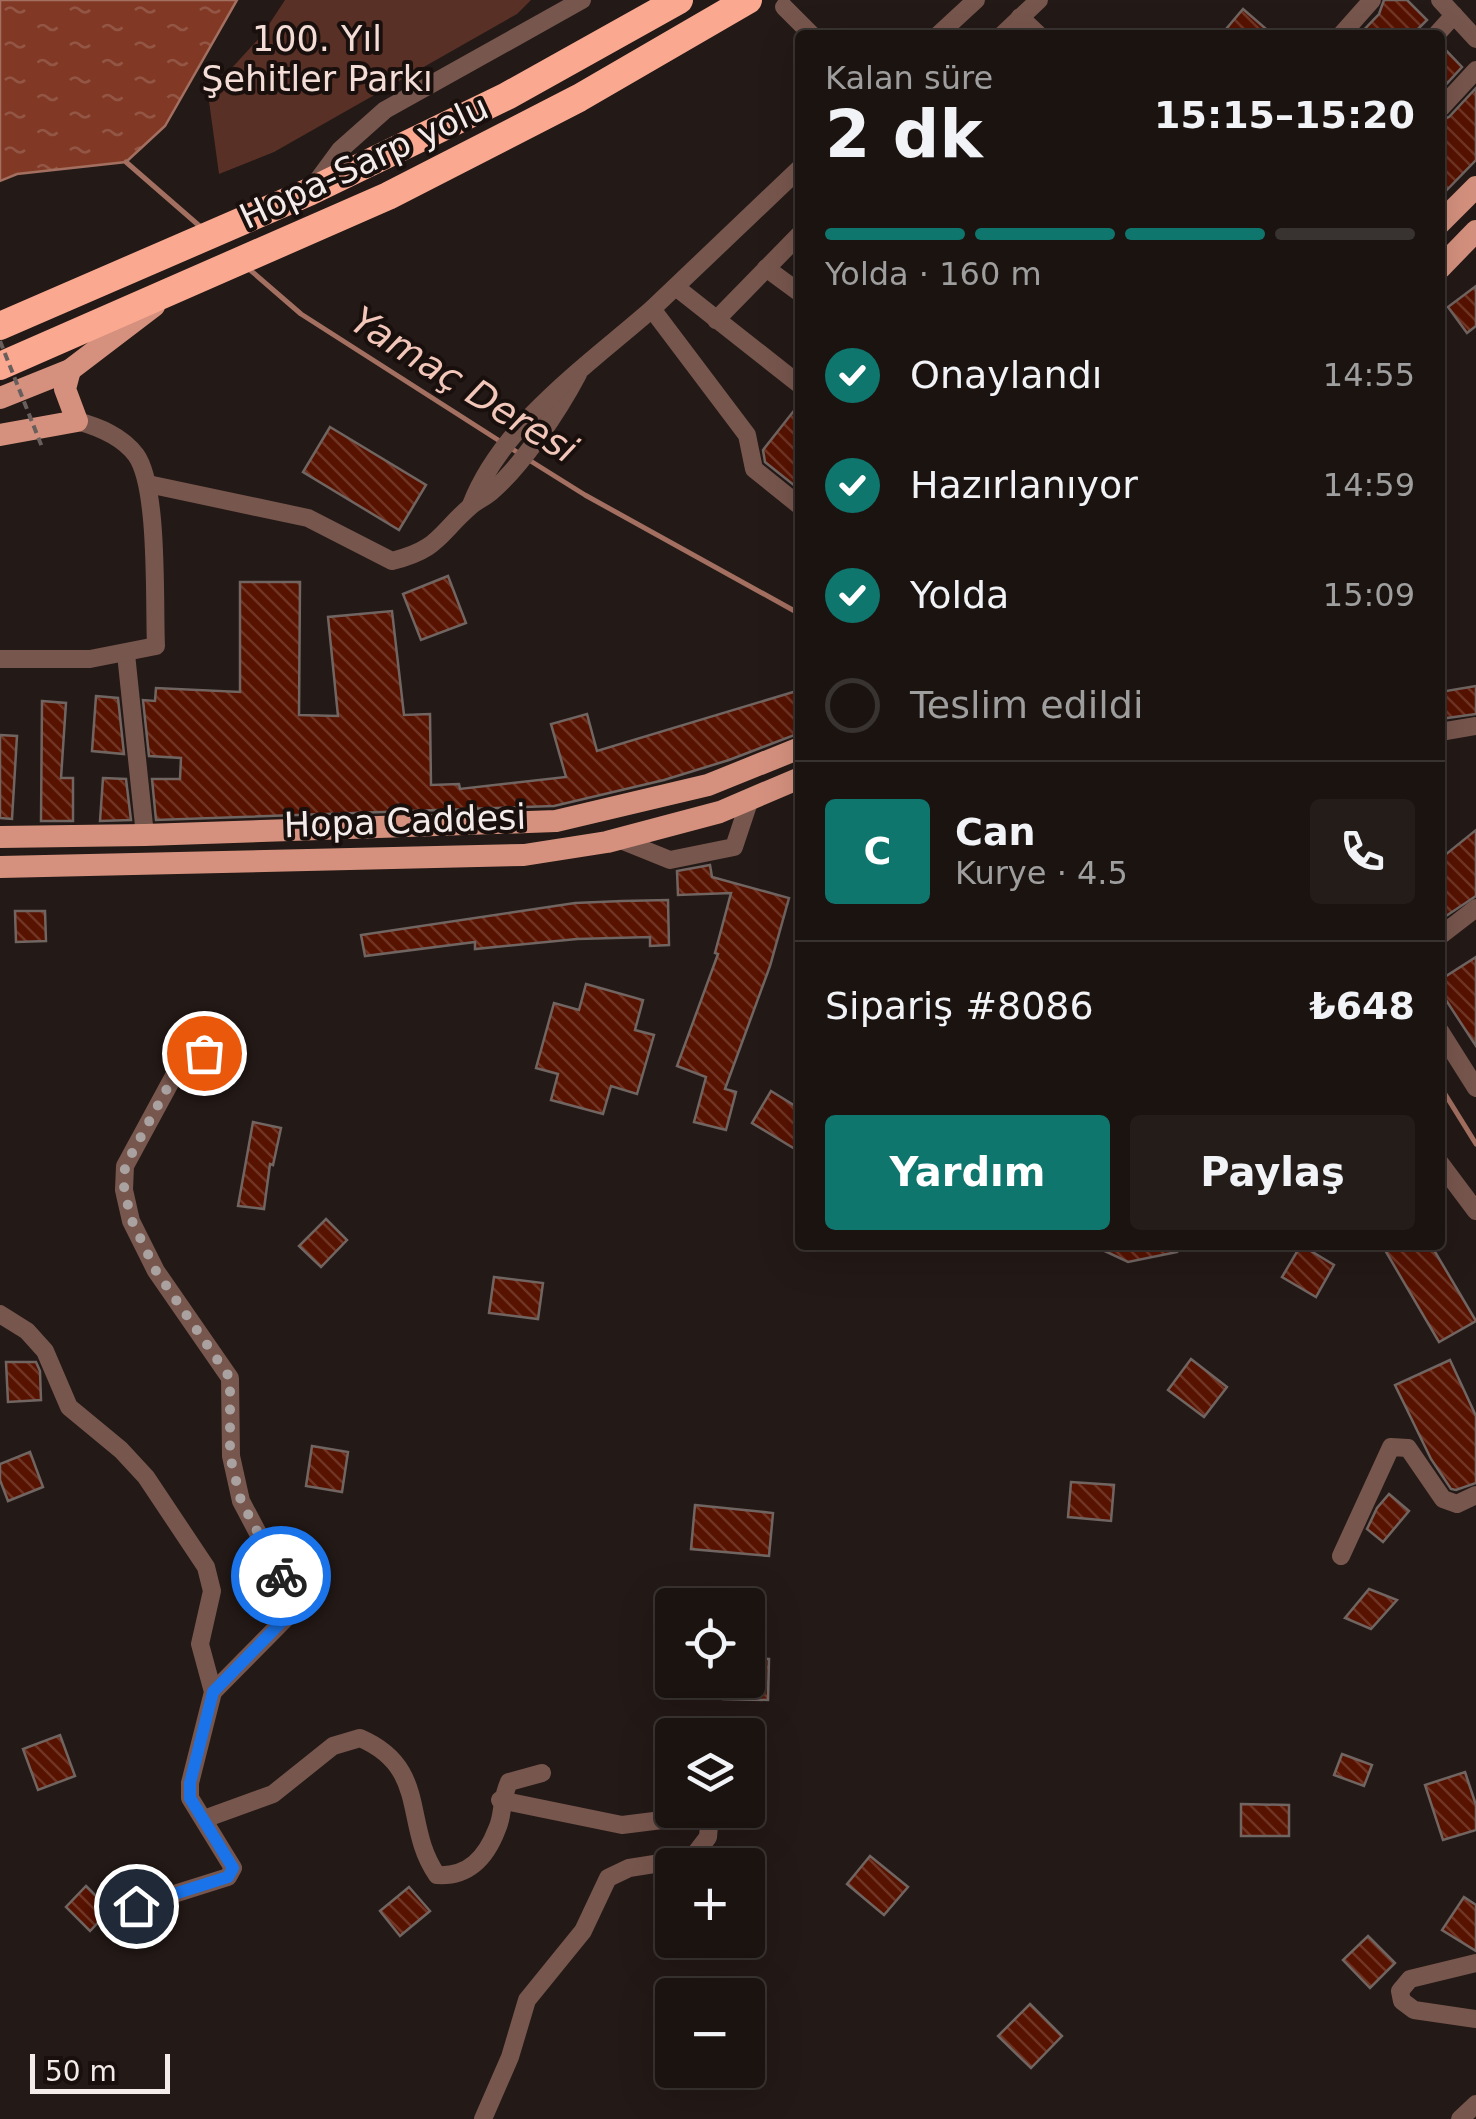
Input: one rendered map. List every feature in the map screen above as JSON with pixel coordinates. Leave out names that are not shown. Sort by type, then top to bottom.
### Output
[{"type":"highway","points":[[0,326],[309,192],[507,96],[679,0]]},
{"type":"highway","name":"Hopa-Sarp yolu","points":[[0,366],[296,238],[512,134],[748,0]]},
{"type":"main road","points":[[1445,218],[1476,188]]},
{"type":"main road","points":[[1445,263],[1476,232]]},
{"type":"main road","points":[[0,398],[70,370],[171,292]]},
{"type":"main road","points":[[0,435],[78,421],[66,389],[70,370]]},
{"type":"main road","name":"Hopa Caddesi","points":[[0,836],[556,821],[708,785],[795,750]]},
{"type":"main road","name":"Hopa Caddesi","points":[[0,867],[524,854],[618,839],[720,812],[795,780]]},
{"type":"street","points":[[309,192],[360,129],[429,83],[582,0]]},
{"type":"street","points":[[943,30],[976,0]]},
{"type":"street","points":[[1007,30],[1039,0]]},
{"type":"street","points":[[1345,30],[1372,0]]},
{"type":"street","points":[[1440,0],[1476,38]]},
{"type":"street","points":[[784,7],[807,30]]},
{"type":"street","points":[[1440,30],[1454,15]]},
{"type":"street","points":[[1020,17],[1033,30]]},
{"type":"street","points":[[1445,104],[1476,70]]},
{"type":"street","points":[[148,484],[308,518],[392,561],[418,554],[438,542],[471,506],[578,374],[677,288],[795,173]]},
{"type":"street","points":[[716,320],[795,239]]},
{"type":"street","points":[[766,268],[795,289]]},
{"type":"street","points":[[677,288],[795,381]]},
{"type":"street","points":[[652,309],[747,435],[754,469],[795,502]]},
{"type":"street","points":[[0,658],[90,659],[156,646],[148,484],[136,455],[105,429],[78,421]]},
{"type":"street","points":[[126,654],[144,835]]},
{"type":"street","points":[[1445,731],[1476,726]]},
{"type":"street","points":[[618,839],[670,860],[734,847],[750,799]]},
{"type":"street","points":[[1445,932],[1476,908]]},
{"type":"street","points":[[1445,1039],[1476,1088]]},
{"type":"street","points":[[204,1053],[176,1072],[125,1166],[124,1190],[132,1221],[156,1271],[230,1378],[230,1456],[241,1501],[296,1607],[213,1692]]},
{"type":"street","points":[[1445,1170],[1476,1211]]},
{"type":"street","points":[[0,1314],[27,1331],[46,1351],[69,1407],[122,1450],[146,1477],[206,1567],[212,1590],[200,1644],[213,1692],[190,1783],[190,1798],[233,1868],[228,1877],[136,1906]]},
{"type":"street","points":[[1341,1556],[1392,1447],[1408,1448],[1443,1499],[1456,1504],[1476,1496]]},
{"type":"street","points":[[204,1819],[274,1794],[333,1746],[360,1738],[385,1748],[401,1770],[412,1796],[426,1858],[438,1874],[456,1876],[473,1868],[498,1828],[500,1800],[509,1782],[542,1773]]},
{"type":"street","points":[[482,2119],[510,2057],[527,2000],[583,1931],[608,1878],[629,1868],[686,1860],[708,1837],[709,1825],[694,1816],[622,1825],[500,1800]]},
{"type":"street","points":[[1476,1963],[1410,1979],[1400,1991],[1402,2001],[1414,2010],[1476,2019]]},
{"type":"street","points":[[1460,2119],[1476,2104]]},
{"type":"path","points":[[0,341],[42,448]]},
{"type":"green space","name":"100. Yıl Şehitler Parkı","points":[[285,0],[531,0],[517,14],[274,152],[219,174],[208,94],[262,35]]},
{"type":"water","points":[[0,0],[237,0],[165,126],[126,162],[17,174],[0,181]]},
{"type":"building","points":[[1384,0],[1407,0],[1427,20],[1417,30],[1364,30],[1379,14]]},
{"type":"building","points":[[1243,9],[1267,30],[1225,30]]},
{"type":"building","points":[[1445,49],[1462,67],[1445,86]]},
{"type":"building","points":[[1476,88],[1476,160],[1445,192],[1445,119]]},
{"type":"building","points":[[1476,286],[1476,326],[1467,333],[1448,307]]},
{"type":"building","points":[[795,409],[795,486],[765,462],[763,450]]},
{"type":"building","points":[[330,427],[426,485],[399,530],[303,472]]},
{"type":"building","points":[[448,576],[466,623],[421,640],[403,594]]},
{"type":"building","points":[[240,582],[300,582],[299,715],[338,716],[328,617],[392,611],[404,715],[430,714],[431,785],[459,784],[460,789],[566,777],[551,724],[587,714],[597,751],[795,692],[795,735],[664,780],[554,806],[156,820],[152,779],[180,779],[181,758],[149,756],[143,700],[155,701],[156,688],[240,692]]},
{"type":"building","points":[[1476,686],[1476,714],[1445,718],[1445,691]]},
{"type":"building","points":[[96,696],[118,698],[124,754],[92,751]]},
{"type":"building","points":[[42,701],[66,703],[61,778],[73,778],[73,821],[41,821]]},
{"type":"building","points":[[0,735],[17,736],[12,819],[0,818]]},
{"type":"building","points":[[103,778],[126,779],[131,820],[100,821]]},
{"type":"building","points":[[1476,830],[1476,896],[1445,917],[1445,855]]},
{"type":"building","points":[[710,865],[712,877],[789,898],[770,966],[725,1089],[736,1092],[726,1130],[694,1122],[706,1077],[677,1066],[718,954],[715,953],[731,893],[678,895],[677,871]]},
{"type":"building","points":[[668,900],[669,945],[650,946],[650,937],[475,949],[475,942],[365,956],[361,935],[575,903]]},
{"type":"building","points":[[15,911],[45,911],[46,941],[16,942]]},
{"type":"building","points":[[1476,957],[1476,1046],[1445,999],[1445,977]]},
{"type":"building","points":[[586,984],[643,1000],[635,1030],[654,1035],[637,1094],[611,1086],[603,1114],[551,1100],[558,1074],[536,1068],[554,1003],[579,1010]]},
{"type":"building","points":[[771,1091],[795,1106],[795,1149],[752,1123]]},
{"type":"building","points":[[253,1122],[281,1128],[273,1165],[270,1164],[264,1209],[238,1206]]},
{"type":"building","points":[[326,1219],[347,1240],[321,1267],[299,1246]]},
{"type":"building","points":[[1103,1250],[1177,1250],[1177,1252],[1128,1262]]},
{"type":"building","points":[[1298,1250],[1309,1250],[1334,1265],[1316,1297],[1282,1277]]},
{"type":"building","points":[[1385,1250],[1434,1250],[1476,1321],[1439,1342]]},
{"type":"building","points":[[494,1277],[543,1283],[538,1319],[489,1313]]},
{"type":"building","points":[[1191,1359],[1227,1387],[1204,1417],[1168,1390]]},
{"type":"building","points":[[1450,1360],[1476,1416],[1476,1483],[1456,1490],[1451,1489],[1431,1459],[1395,1385]]},
{"type":"building","points":[[6,1362],[36,1362],[41,1400],[8,1402]]},
{"type":"building","points":[[312,1446],[348,1452],[342,1492],[306,1486]]},
{"type":"building","points":[[30,1452],[43,1487],[8,1501],[0,1480],[0,1464]]},
{"type":"building","points":[[1071,1482],[1114,1485],[1111,1521],[1068,1517]]},
{"type":"building","points":[[1389,1494],[1409,1511],[1383,1542],[1367,1529]]},
{"type":"building","points":[[695,1505],[773,1513],[769,1556],[691,1549]]},
{"type":"building","points":[[1369,1589],[1397,1600],[1371,1629],[1345,1618]]},
{"type":"building","points":[[765,1659],[769,1659],[768,1700],[723,1699],[765,1698]]},
{"type":"building","points":[[60,1735],[75,1776],[38,1790],[23,1749]]},
{"type":"building","points":[[1342,1754],[1372,1765],[1364,1786],[1334,1775]]},
{"type":"building","points":[[1465,1772],[1476,1805],[1476,1830],[1443,1840],[1425,1785]]},
{"type":"building","points":[[1241,1804],[1289,1805],[1289,1836],[1241,1836]]},
{"type":"building","points":[[870,1856],[908,1887],[884,1915],[847,1884]]},
{"type":"building","points":[[86,1886],[110,1910],[90,1931],[66,1907]]},
{"type":"building","points":[[409,1887],[430,1911],[400,1936],[380,1911]]},
{"type":"building","points":[[1464,1897],[1476,1905],[1476,1951],[1442,1930]]},
{"type":"building","points":[[1368,1936],[1395,1963],[1370,1988],[1343,1960]]},
{"type":"building","points":[[1030,2004],[1062,2036],[1031,2068],[998,2036]]},
{"type":"waterway","name":"Yamaç Deresi","points":[[126,162],[203,229]]},
{"type":"waterway","name":"Yamaç Deresi","points":[[249,269],[301,314],[520,454]]},
{"type":"waterway","name":"Yamaç Deresi","points":[[529,460],[795,611]]},
{"type":"waterway","name":"Yamaç Deresi","points":[[1445,1094],[1476,1144]]},
{"type":"way so far","points":[[204,1053],[176,1072],[125,1166],[124,1190],[132,1221],[156,1271],[230,1378],[230,1456],[241,1501],[281,1576]]},
{"type":"route","points":[[136,1906],[228,1877],[233,1868],[190,1798],[190,1783],[213,1692],[296,1607],[281,1576]]}]
